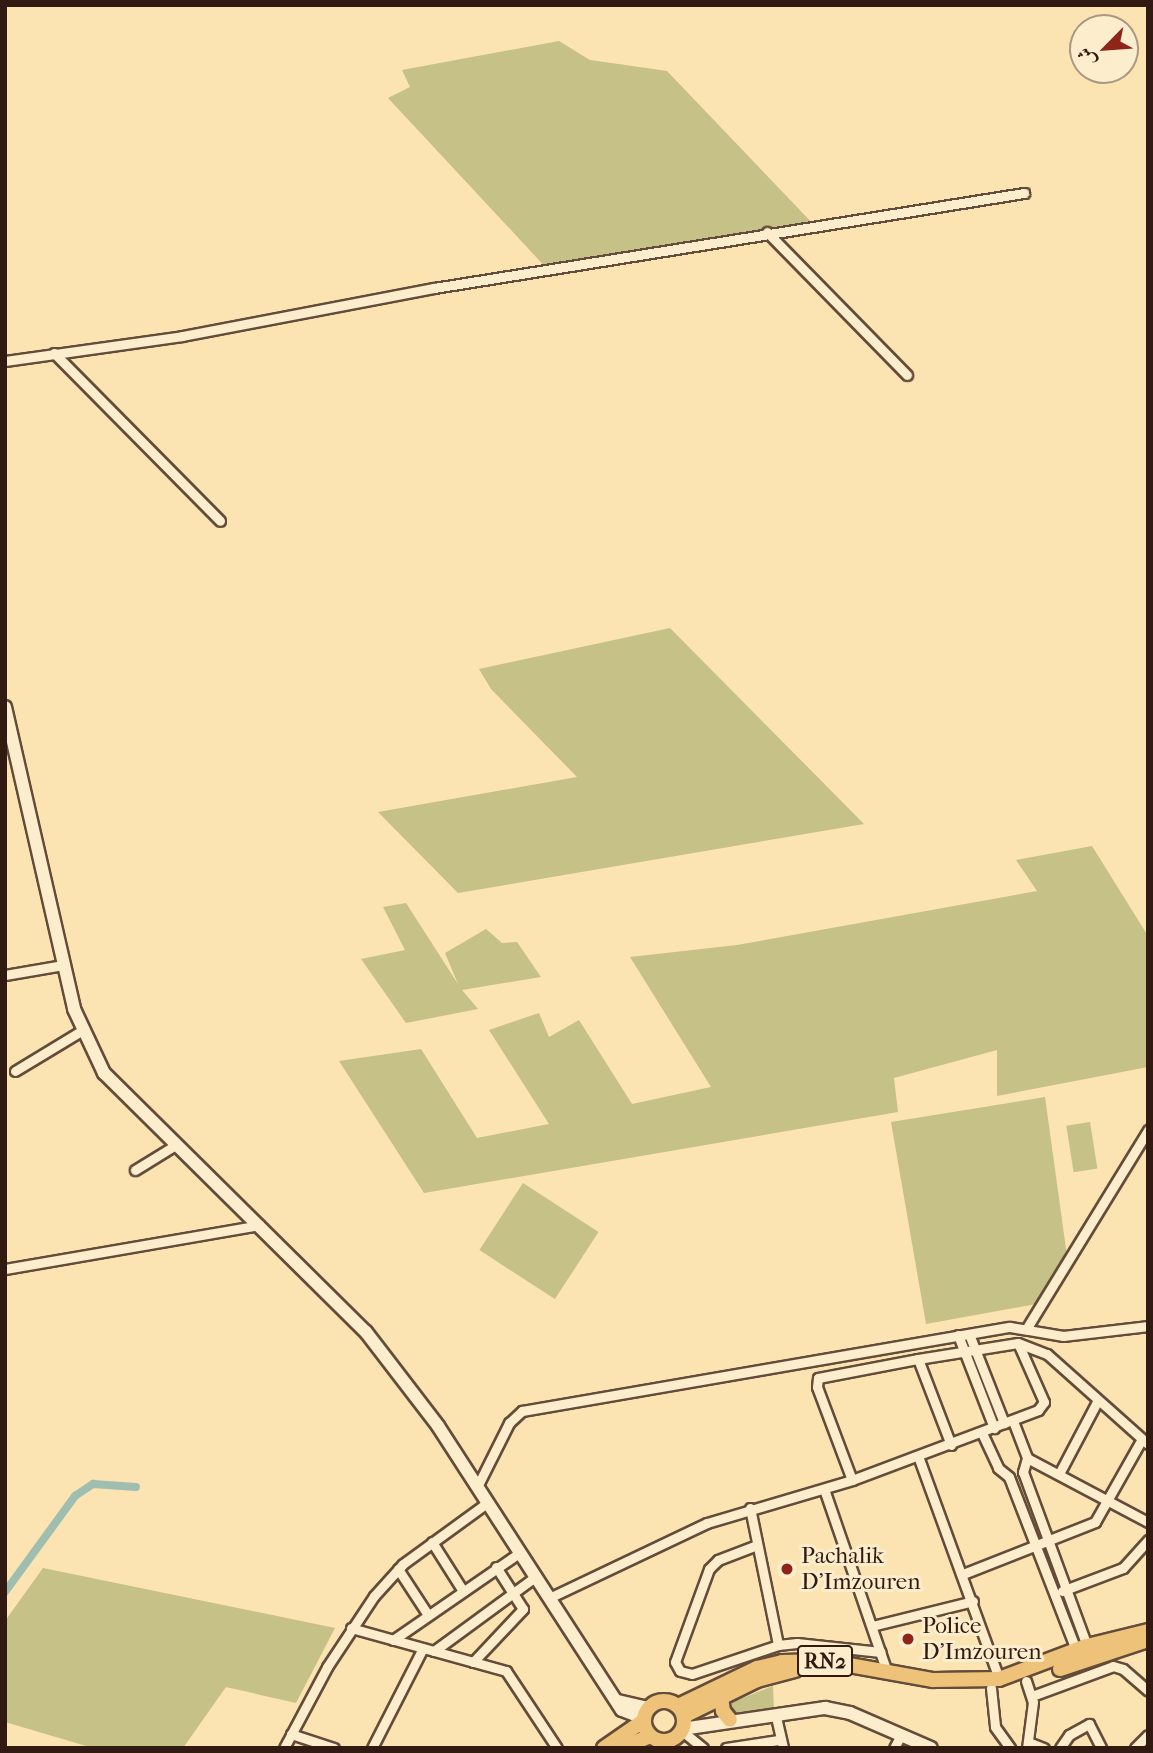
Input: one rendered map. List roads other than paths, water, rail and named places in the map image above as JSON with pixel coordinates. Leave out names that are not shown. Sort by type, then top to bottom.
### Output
[{"type":"highway","name":"RN2","points":[[622,1748],[650,1736],[667,1741],[682,1721],[757,1668],[782,1662],[827,1661],[960,1682],[995,1684],[1082,1649],[1148,1631]]},
{"type":"highway","name":"RN2","points":[[682,1721],[721,1698],[770,1675],[802,1670],[943,1690],[1026,1681],[1148,1640]]},
{"type":"highway","points":[[721,1698],[723,1711],[730,1720]]},
{"type":"highway","name":"RN2","points":[[645,1716],[662,1701],[682,1721]]},
{"type":"highway","points":[[604,1748],[645,1716],[650,1736]]},
{"type":"main road","points":[[5,707],[63,965],[81,1031],[108,1079],[173,1146],[259,1225],[366,1332],[438,1426],[614,1699],[645,1716]]},
{"type":"main road","points":[[682,1721],[704,1725],[834,1709],[931,1748]]},
{"type":"street","points":[[5,361],[182,335],[767,232],[1024,192]]},
{"type":"street","points":[[767,232],[907,375]]},
{"type":"street","points":[[54,353],[220,521]]},
{"type":"street","points":[[5,975],[63,965]]},
{"type":"street","points":[[15,1071],[81,1031]]},
{"type":"street","points":[[1028,1326],[1042,1310],[1148,1130]]},
{"type":"street","points":[[135,1170],[173,1146]]},
{"type":"street","points":[[5,1269],[259,1225]]},
{"type":"street","points":[[477,1487],[509,1423],[522,1411],[958,1335],[1028,1326],[1063,1336],[1148,1326]]},
{"type":"street","points":[[969,1334],[969,1350],[994,1428]]},
{"type":"street","points":[[958,1335],[969,1350],[1027,1458],[1060,1472],[1148,1522]]},
{"type":"street","points":[[549,1598],[707,1523],[750,1508],[852,1480],[951,1445],[1038,1410],[1044,1402],[1018,1343]]},
{"type":"street","points":[[852,1480],[817,1387],[818,1378],[1018,1343],[1047,1354],[1145,1441],[1092,1525],[963,1574]]},
{"type":"street","points":[[918,1359],[951,1445]]},
{"type":"street","points":[[1060,1472],[1098,1400]]},
{"type":"street","points":[[982,1433],[998,1468],[1009,1477],[1055,1595],[1082,1649]]},
{"type":"street","points":[[918,1456],[973,1601],[995,1684],[995,1727],[1010,1748]]},
{"type":"street","points":[[1027,1458],[1023,1472],[1065,1589],[1082,1649]]},
{"type":"street","points":[[1009,1477],[1023,1472]]},
{"type":"street","points":[[824,1489],[887,1672]]},
{"type":"street","points":[[284,1748],[351,1628],[398,1569],[487,1503]]},
{"type":"street","points":[[750,1508],[778,1645]]},
{"type":"street","points":[[1055,1595],[1123,1568],[1148,1540]]},
{"type":"street","points":[[432,1542],[463,1591]]},
{"type":"street","points":[[757,1545],[718,1560],[709,1569],[676,1667],[692,1674],[778,1645],[814,1642],[881,1652]]},
{"type":"street","points":[[393,1640],[519,1553]]},
{"type":"street","points":[[473,1662],[523,1608],[496,1567]]},
{"type":"street","points":[[398,1569],[428,1615]]},
{"type":"street","points":[[434,1651],[535,1577]]},
{"type":"street","points":[[872,1626],[973,1601]]},
{"type":"street","points":[[351,1628],[501,1668],[512,1676],[557,1748]]},
{"type":"street","points":[[372,1748],[423,1648]]},
{"type":"street","points":[[1032,1696],[1113,1666],[1148,1691]]},
{"type":"street","points":[[1026,1681],[1032,1696],[1027,1745],[1044,1748]]},
{"type":"street","points":[[728,1747],[781,1744],[776,1717]]},
{"type":"street","points":[[682,1721],[703,1748]]},
{"type":"street","points":[[1060,1748],[1069,1735],[1089,1724],[1101,1748]]},
{"type":"street","points":[[291,1734],[334,1748]]},
{"type":"street","points":[[894,1748],[901,1735]]},
{"type":"street","points":[[1135,1748],[1148,1735]]},
{"type":"waterway","points":[[5,1592],[75,1496],[93,1484],[136,1487]]},
{"type":"place","name":"Pachalik D'Imzouren","points":[[787,1569]]},
{"type":"place","name":"Police D'Imzouren","points":[[908,1639]]}]
